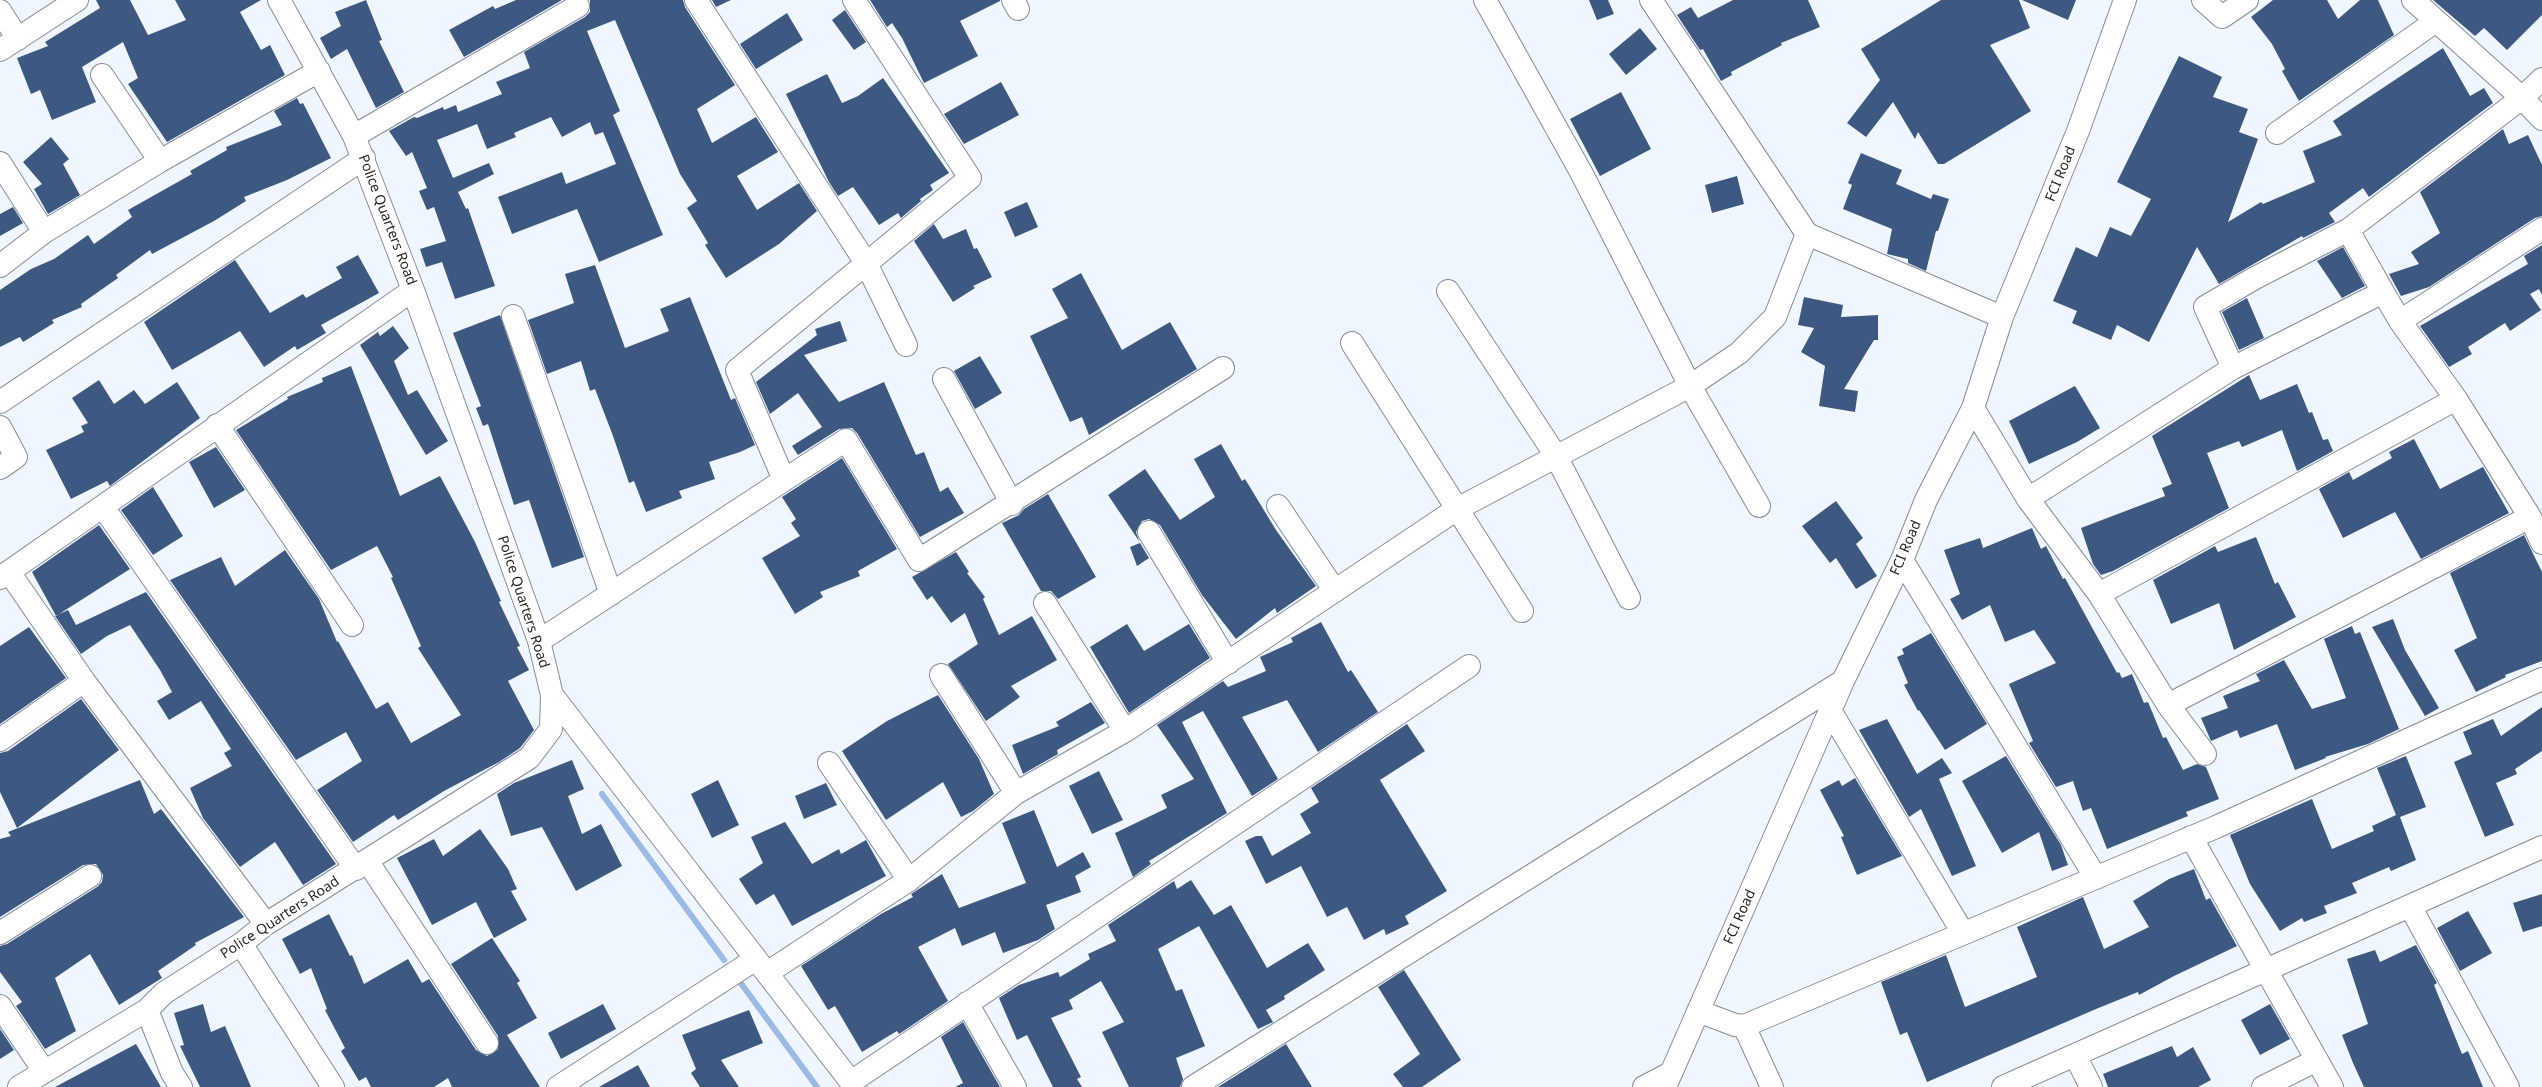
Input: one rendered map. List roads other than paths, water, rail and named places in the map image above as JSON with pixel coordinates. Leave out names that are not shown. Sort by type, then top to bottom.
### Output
[{"type":"street","points":[[0,11],[9,44],[77,0]]},
{"type":"street","name":"Police Quarters Road","points":[[20,1087],[147,1010],[164,993],[240,944],[266,924],[362,866],[529,758],[551,729],[552,695],[539,641],[364,158],[354,136],[279,0]]},
{"type":"street","points":[[696,0],[866,263],[906,345]]},
{"type":"street","points":[[784,480],[737,370],[970,178],[854,0]]},
{"type":"street","points":[[1485,0],[1582,174],[1690,386],[1759,506]]},
{"type":"street","points":[[1651,0],[1807,234],[2002,317]]},
{"type":"street","name":"FCI Road","points":[[1668,1080],[1844,681],[1902,560],[1926,500],[1973,408],[2002,317],[2078,131],[2125,0]]},
{"type":"street","points":[[2203,0],[2222,17],[2247,0]]},
{"type":"street","points":[[2413,0],[2522,98],[2542,119]]},
{"type":"street","points":[[354,136],[578,6]]},
{"type":"street","points":[[2277,133],[2436,21]]},
{"type":"street","points":[[0,266],[44,232],[160,161],[319,71]]},
{"type":"street","points":[[102,75],[160,161]]},
{"type":"street","points":[[2233,368],[2206,307],[2348,230],[2522,98],[2542,79]]},
{"type":"street","points":[[0,402],[364,158]]},
{"type":"street","points":[[0,162],[44,232]]},
{"type":"street","points":[[2400,321],[2542,229]]},
{"type":"street","points":[[2348,230],[2400,321],[2456,399],[2530,517],[2542,543]]},
{"type":"street","points":[[558,1087],[909,880],[1016,793],[1124,730],[1228,663],[1457,509],[1690,386],[1739,353],[1775,316],[1807,234]]},
{"type":"street","points":[[266,924],[4,575],[104,508],[217,425],[413,290]]},
{"type":"street","points":[[1448,291],[1556,456],[1628,598]]},
{"type":"street","points":[[2028,499],[2233,368],[2383,292]]},
{"type":"street","points":[[513,316],[611,594]]},
{"type":"street","points":[[1352,343],[1522,611]]},
{"type":"street","points":[[539,641],[846,440],[919,560],[1012,504],[1224,368]]},
{"type":"street","points":[[944,379],[1012,504]]},
{"type":"street","points":[[2099,594],[2456,399]]},
{"type":"street","points":[[1973,408],[2028,499],[2099,594],[2168,705],[2205,754]]},
{"type":"street","points":[[217,425],[352,625]]},
{"type":"street","points":[[0,427],[16,457],[0,468]]},
{"type":"street","points":[[1278,506],[1335,591]]},
{"type":"street","points":[[104,508],[487,1043]]},
{"type":"street","points":[[2168,705],[2530,517]]},
{"type":"street","points":[[1149,532],[1228,663]]},
{"type":"street","points":[[1902,560],[2096,878]]},
{"type":"street","points":[[1045,603],[1124,730]]},
{"type":"street","points":[[552,695],[762,966],[850,1085],[1469,666]]},
{"type":"street","points":[[941,675],[1016,793]]},
{"type":"street","points":[[1698,1011],[1744,1026],[2191,837],[2542,678]]},
{"type":"street","points":[[0,740],[84,681]]},
{"type":"street","points":[[1192,1087],[1844,681]]},
{"type":"street","points":[[1831,712],[1963,934]]},
{"type":"street","points":[[829,763],[909,880]]},
{"type":"street","points":[[2191,837],[2332,1087]]},
{"type":"street","points":[[2004,1087],[2410,906],[2539,855]]},
{"type":"street","points":[[0,933],[90,876]]},
{"type":"street","points":[[2410,906],[2508,1087]]},
{"type":"street","points":[[240,944],[333,1087]]},
{"type":"street","points":[[967,1004],[1015,1087]]},
{"type":"street","points":[[0,1006],[44,1071]]},
{"type":"street","points":[[147,1010],[172,1073],[180,1087]]},
{"type":"street","points":[[1744,1026],[1772,1087]]},
{"type":"street","points":[[2075,1055],[2091,1087]]},
{"type":"street","points":[[2263,1087],[2317,1060]]},
{"type":"street","points":[[1644,1087],[1668,1080]]},
{"type":"waterway","points":[[602,794],[724,960]]},
{"type":"waterway","points":[[740,982],[817,1087]]}]
